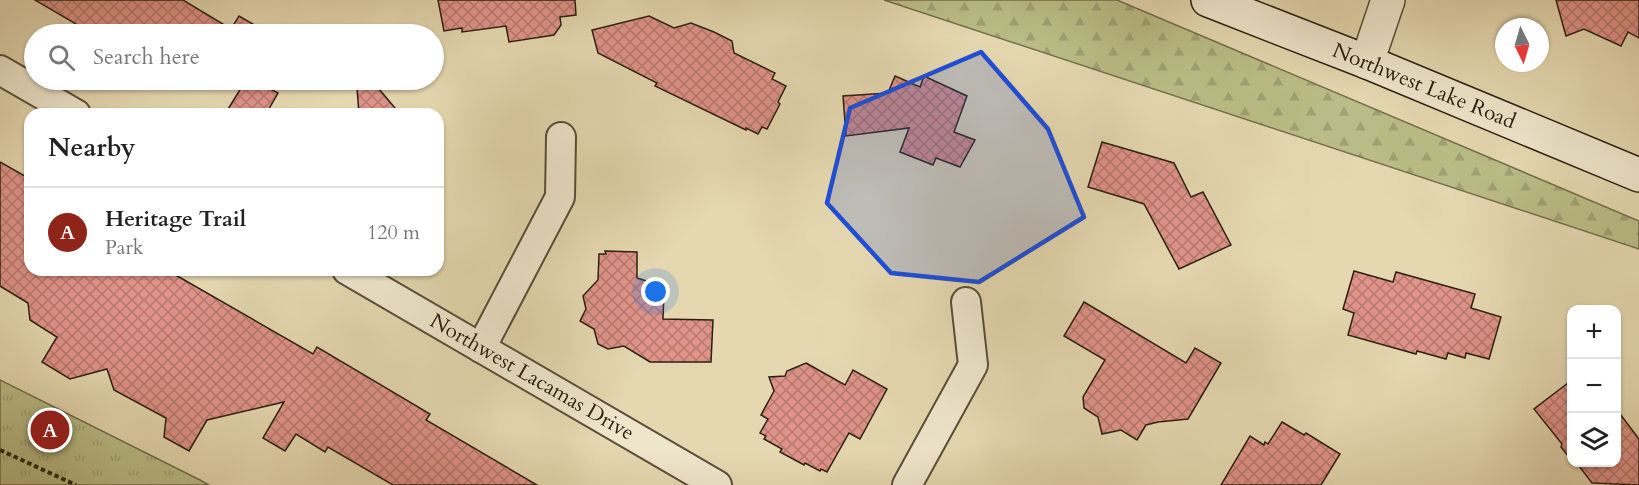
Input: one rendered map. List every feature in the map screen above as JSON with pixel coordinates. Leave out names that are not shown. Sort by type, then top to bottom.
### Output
[{"type":"main road","name":"Northwest Lake Road","points":[[1208,0],[1367,62],[1639,175]]},
{"type":"main road","points":[[1367,62],[1388,0]]},
{"type":"street","points":[[0,70],[24,84]]},
{"type":"street","points":[[35,90],[66,108]]},
{"type":"street","points":[[481,348],[560,197],[561,137]]},
{"type":"street","name":"Northwest Lacamas Drive","points":[[357,276],[717,485]]},
{"type":"street","points":[[907,485],[973,365],[966,302]]},
{"type":"path","points":[[0,450],[76,485]]},
{"type":"highlighted area","points":[[981,52],[1048,129],[1084,217],[979,282],[891,273],[827,203],[850,108]]},
{"type":"green space","points":[[884,0],[1117,0],[1639,221],[1639,249]]},
{"type":"green space","points":[[0,380],[200,480],[209,485],[0,485]]},
{"type":"building","points":[[35,0],[183,0],[223,24],[76,24]]},
{"type":"building","points":[[438,0],[575,0],[576,15],[560,17],[561,25],[554,35],[509,42],[506,26],[462,32],[462,28],[444,31]]},
{"type":"building","points":[[1556,0],[1639,0],[1639,38],[1628,32],[1621,46],[1584,29],[1566,36]]},
{"type":"building","points":[[239,16],[253,24],[234,24]]},
{"type":"building","points":[[649,16],[674,28],[691,23],[714,32],[732,41],[734,53],[775,73],[772,79],[786,86],[767,129],[762,127],[758,134],[746,128],[746,130],[655,86],[657,83],[598,53],[592,30]]},
{"type":"building","points":[[895,76],[920,87],[924,76],[967,96],[954,132],[975,140],[960,167],[936,158],[933,165],[900,152],[909,128],[846,136],[843,96],[888,93]]},
{"type":"building","points":[[240,90],[272,90],[278,93],[269,108],[229,108]]},
{"type":"building","points":[[357,90],[380,90],[395,108],[359,108]]},
{"type":"building","points":[[1102,142],[1174,163],[1191,197],[1203,192],[1231,245],[1179,269],[1144,204],[1088,187]]},
{"type":"building","points":[[0,162],[24,176],[24,276],[177,276],[313,354],[317,347],[430,414],[426,420],[537,485],[393,485],[328,447],[325,452],[296,434],[285,451],[263,438],[284,402],[207,420],[189,451],[164,437],[166,418],[114,390],[107,369],[70,379],[42,362],[57,337],[30,320],[28,303],[0,286]]},
{"type":"building","points":[[605,251],[637,252],[637,278],[653,283],[664,293],[663,319],[713,320],[711,362],[650,362],[624,346],[608,349],[598,344],[594,329],[580,321],[586,309],[583,296],[598,280],[599,254],[606,254]]},
{"type":"building","points":[[1354,271],[1393,282],[1396,272],[1475,294],[1471,308],[1501,317],[1489,359],[1466,353],[1465,358],[1448,353],[1446,359],[1417,351],[1416,354],[1348,335],[1354,313],[1343,309]]},
{"type":"building","points":[[1084,302],[1186,363],[1195,348],[1221,363],[1188,419],[1146,425],[1137,440],[1121,430],[1102,434],[1098,417],[1084,408],[1083,397],[1105,360],[1064,336]]},
{"type":"building","points":[[806,363],[845,385],[853,370],[887,389],[860,439],[849,433],[827,472],[805,463],[804,465],[780,452],[782,449],[764,439],[766,436],[760,433],[768,419],[761,415],[774,391],[769,377],[785,376],[787,371]]},
{"type":"building","points":[[1567,384],[1567,454],[1561,447],[1562,444],[1534,409]]},
{"type":"building","points":[[1621,415],[1639,439],[1639,485],[1592,483],[1580,467],[1621,467]]},
{"type":"building","points":[[1282,422],[1304,435],[1306,433],[1340,454],[1321,485],[1221,485],[1250,436],[1264,445],[1265,442],[1268,444]]},
{"type":"place","name":"Heritage Trail","points":[[50,430]]}]
